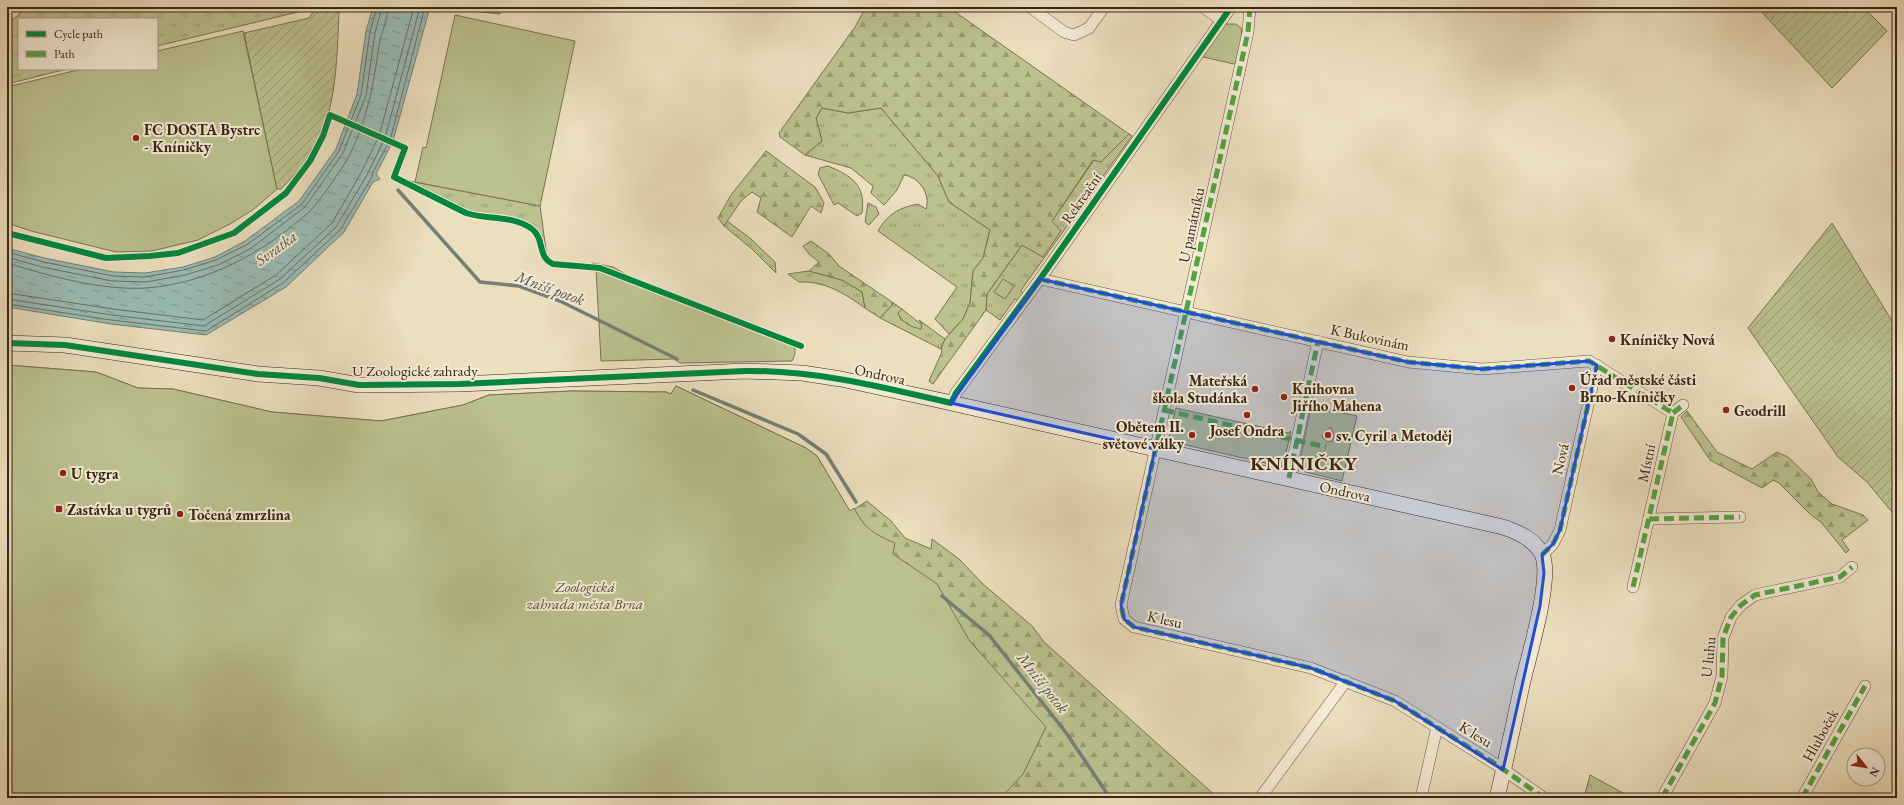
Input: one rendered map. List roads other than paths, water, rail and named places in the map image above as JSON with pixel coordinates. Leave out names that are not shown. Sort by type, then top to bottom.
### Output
[{"type":"street","points":[[1030,7],[1064,32],[1074,35],[1089,28],[1104,7]]},
{"type":"street","points":[[1203,7],[1221,20]]},
{"type":"street","name":"Rekreační","points":[[951,403],[956,393],[1040,279],[1231,7]]},
{"type":"street","name":"U památníku","points":[[1155,448],[1187,312],[1248,32],[1250,7]]},
{"type":"street","name":"K Bukovinám","points":[[1040,279],[1408,362],[1482,369],[1589,361],[1673,413]]},
{"type":"street","points":[[1289,478],[1318,341]]},
{"type":"street","name":"U Zoologické zahrady","points":[[7,343],[65,345],[258,374],[319,378],[359,385],[460,384],[772,370],[802,373]]},
{"type":"street","name":"Nová","points":[[1542,555],[1553,544],[1560,530],[1597,365]]},
{"type":"street","name":"Ondrova","points":[[802,373],[841,379],[951,403],[1503,527],[1516,531],[1531,541],[1542,555]]},
{"type":"street","points":[[1673,413],[1683,405]]},
{"type":"street","name":"Místní","points":[[1633,587],[1673,413]]},
{"type":"street","name":"K lesu","points":[[1155,448],[1121,605],[1124,618],[1134,627],[1311,668],[1395,701],[1504,770],[1544,798]]},
{"type":"street","points":[[1649,519],[1740,517]]},
{"type":"street","points":[[1497,798],[1540,606],[1544,573],[1542,555]]},
{"type":"street","name":"U luhu","points":[[1662,798],[1715,703],[1722,676],[1723,638],[1731,617],[1741,605],[1755,595],[1840,577],[1852,566]]},
{"type":"street","points":[[1260,798],[1346,681]]},
{"type":"street","name":"Hluboček","points":[[1802,798],[1864,686]]},
{"type":"street","points":[[1422,798],[1437,727]]},
{"type":"water","name":"Svratka","points":[[373,7],[430,7],[393,141],[376,174],[380,179],[373,182],[344,232],[286,287],[206,335],[111,324],[7,307],[7,248],[44,258],[114,272],[145,273],[183,267],[215,257],[245,241],[299,201],[336,149],[357,94],[366,31]]},
{"type":"waterway","name":"Mniší potok","points":[[398,190],[480,282],[519,286],[560,301],[677,359]]},
{"type":"waterway","name":"Mniší potok","points":[[693,390],[798,434],[826,454],[856,502]]},
{"type":"waterway","name":"Mniší potok","points":[[942,596],[989,635],[1067,734],[1110,798]]},
{"type":"place","name":"FC DOSTA Bystrc - Kníničky","points":[[136,138]]},
{"type":"place","name":"Kníničky Nová","points":[[1612,339]]},
{"type":"place","name":"Úřad městské části Brno-Kníničky","points":[[1572,388]]},
{"type":"place","name":"Mateřská škola Studánka","points":[[1255,389]]},
{"type":"place","name":"Knihovna Jiřího Mahena","points":[[1284,397]]},
{"type":"place","name":"Geodrill","points":[[1726,410]]},
{"type":"place","name":"Josef Ondra","points":[[1247,415]]},
{"type":"place","name":"Obětem II. světové války","points":[[1192,435]]},
{"type":"place","name":"sv. Cyril a Metoděj","points":[[1328,435]]},
{"type":"place","name":"U tygra","points":[[63,473]]},
{"type":"place","name":"Zastávka u tygrů","points":[[59,509]]},
{"type":"place","name":"Točená zmrzlina","points":[[180,514]]},
{"type":"district","name":"KNÍNIČKY","points":[[1304,463]]},
{"type":"park label","name":"Zoologická zahrada města Brna","points":[[585,594]]}]
